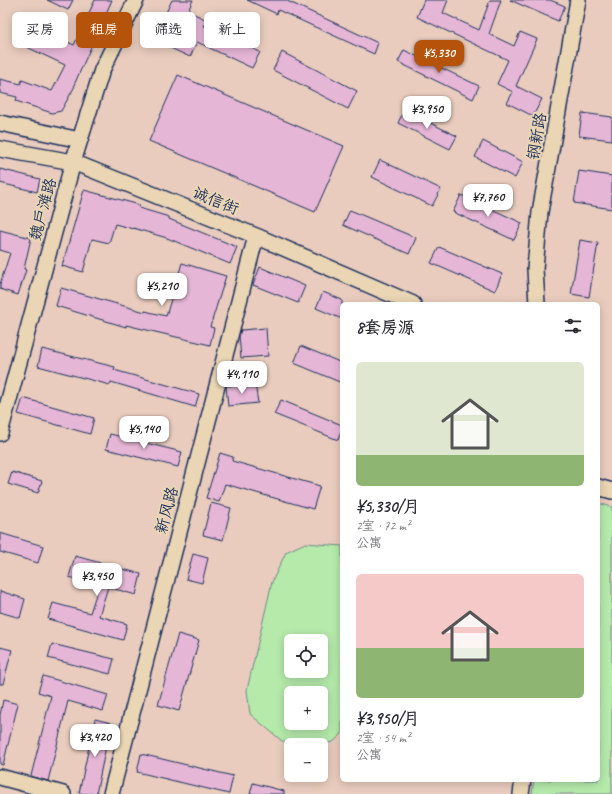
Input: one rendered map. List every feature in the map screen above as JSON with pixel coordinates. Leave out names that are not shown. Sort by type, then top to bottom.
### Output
[{"type":"street","name":"魏户滩路","points":[[0,433],[73,162],[102,70],[136,0]]},
{"type":"street","name":"钢新路","points":[[537,302],[535,269],[540,212],[578,0]]},
{"type":"street","points":[[0,123],[80,140]]},
{"type":"street","name":"诚信街","points":[[0,149],[73,162],[256,236],[408,302]]},
{"type":"street","name":"新风路","points":[[110,794],[256,236]]},
{"type":"street","points":[[600,488],[612,491]]},
{"type":"street","points":[[0,777],[63,794]]},
{"type":"street","points":[[521,794],[523,782]]},
{"type":"green space","points":[[600,504],[612,507],[612,794],[532,794],[534,782],[600,782]]},
{"type":"green space","points":[[305,543],[340,546],[340,736],[333,742],[328,743],[328,738],[284,738],[284,741],[282,741],[250,714],[247,690],[272,582],[286,552]]},
{"type":"building","points":[[47,0],[73,0],[68,10]]},
{"type":"building","points":[[95,0],[112,0],[107,12],[89,12]]},
{"type":"building","points":[[172,0],[193,0],[188,11],[190,12],[166,12]]},
{"type":"building","points":[[247,0],[285,0],[378,43],[374,54],[278,10],[277,14]]},
{"type":"building","points":[[424,0],[448,0],[443,13],[479,30],[490,0],[501,0],[489,34],[514,46],[520,32],[537,39],[516,86],[542,99],[533,116],[507,103],[513,92],[497,84],[508,60],[417,17]]},
{"type":"building","points":[[510,0],[550,0],[565,6],[558,21]]},
{"type":"building","points":[[196,15],[204,19],[204,45],[197,42],[196,44]]},
{"type":"building","points":[[76,41],[76,48],[91,48],[74,85],[75,86],[61,111],[52,113],[16,101],[17,97],[0,93],[0,79],[21,84],[22,80],[52,91],[65,65],[29,48],[68,48],[68,42],[74,45]]},
{"type":"building","points":[[170,48],[194,48],[190,57]]},
{"type":"building","points":[[210,48],[251,48],[260,52],[252,68]]},
{"type":"building","points":[[404,50],[479,86],[473,99],[398,62]]},
{"type":"building","points":[[282,52],[357,91],[348,109],[273,70]]},
{"type":"building","points":[[178,75],[344,146],[315,212],[149,141]]},
{"type":"building","points":[[404,110],[457,136],[450,149],[398,123]]},
{"type":"building","points":[[582,113],[612,117],[612,140],[579,136]]},
{"type":"building","points":[[483,141],[523,162],[515,178],[475,157]]},
{"type":"building","points":[[380,160],[441,189],[432,206],[372,177]]},
{"type":"building","points":[[0,169],[40,179],[37,192],[0,183]]},
{"type":"building","points":[[579,171],[612,176],[612,209],[574,203]]},
{"type":"building","points":[[84,190],[140,205],[139,208],[169,217],[169,219],[237,247],[230,264],[167,238],[115,224],[109,243],[92,239],[83,272],[62,266]]},
{"type":"building","points":[[461,195],[522,223],[514,240],[453,212]]},
{"type":"building","points":[[350,210],[416,238],[409,254],[343,225]]},
{"type":"building","points":[[0,230],[31,238],[24,269],[26,270],[18,295],[0,289],[0,284],[10,253],[0,250]]},
{"type":"building","points":[[580,240],[598,243],[589,297],[571,294]]},
{"type":"building","points":[[439,247],[502,274],[495,291],[431,263]]},
{"type":"building","points":[[182,263],[226,276],[210,327],[214,328],[210,345],[126,325],[126,327],[56,306],[61,288],[145,312],[166,316]]},
{"type":"building","points":[[260,267],[305,286],[298,303],[253,285]]},
{"type":"building","points":[[323,292],[342,300],[342,302],[340,302],[340,318],[316,308]]},
{"type":"building","points":[[266,328],[268,356],[241,358],[239,336],[241,330]]},
{"type":"building","points":[[301,346],[340,362],[340,382],[294,363]]},
{"type":"building","points":[[42,349],[115,367],[114,370],[199,394],[195,407],[111,382],[110,385],[38,366]]},
{"type":"building","points":[[255,383],[258,403],[228,406],[226,386]]},
{"type":"building","points":[[23,398],[94,418],[90,434],[18,414]]},
{"type":"building","points":[[281,400],[340,424],[340,434],[338,440],[274,414]]},
{"type":"building","points":[[110,434],[182,452],[178,467],[106,449]]},
{"type":"building","points":[[220,453],[233,457],[232,461],[320,486],[313,509],[225,484],[219,502],[206,498]]},
{"type":"building","points":[[12,472],[42,481],[38,493],[8,484]]},
{"type":"building","points":[[211,503],[231,508],[223,540],[203,535]]},
{"type":"building","points":[[0,533],[43,546],[38,563],[0,552]]},
{"type":"building","points":[[193,554],[208,558],[202,583],[186,579]]},
{"type":"building","points":[[75,556],[141,574],[136,595],[108,587],[99,616],[127,624],[123,640],[48,619],[53,603],[90,613],[99,585],[69,577]]},
{"type":"building","points":[[0,591],[25,599],[20,618],[0,612]]},
{"type":"building","points":[[178,634],[199,640],[179,711],[158,705]]},
{"type":"building","points":[[52,644],[114,659],[110,674],[48,658]]},
{"type":"building","points":[[0,647],[12,650],[3,684],[0,684]]},
{"type":"building","points":[[43,676],[108,695],[103,711],[68,701],[48,781],[31,776],[51,696],[38,692]]},
{"type":"building","points":[[3,700],[18,704],[3,765],[0,764],[0,715]]},
{"type":"building","points":[[95,719],[111,723],[96,794],[84,794],[79,793]]},
{"type":"building","points":[[141,754],[233,776],[229,794],[137,772]]},
{"type":"building","points":[[253,783],[284,791],[284,794],[250,794]]}]
